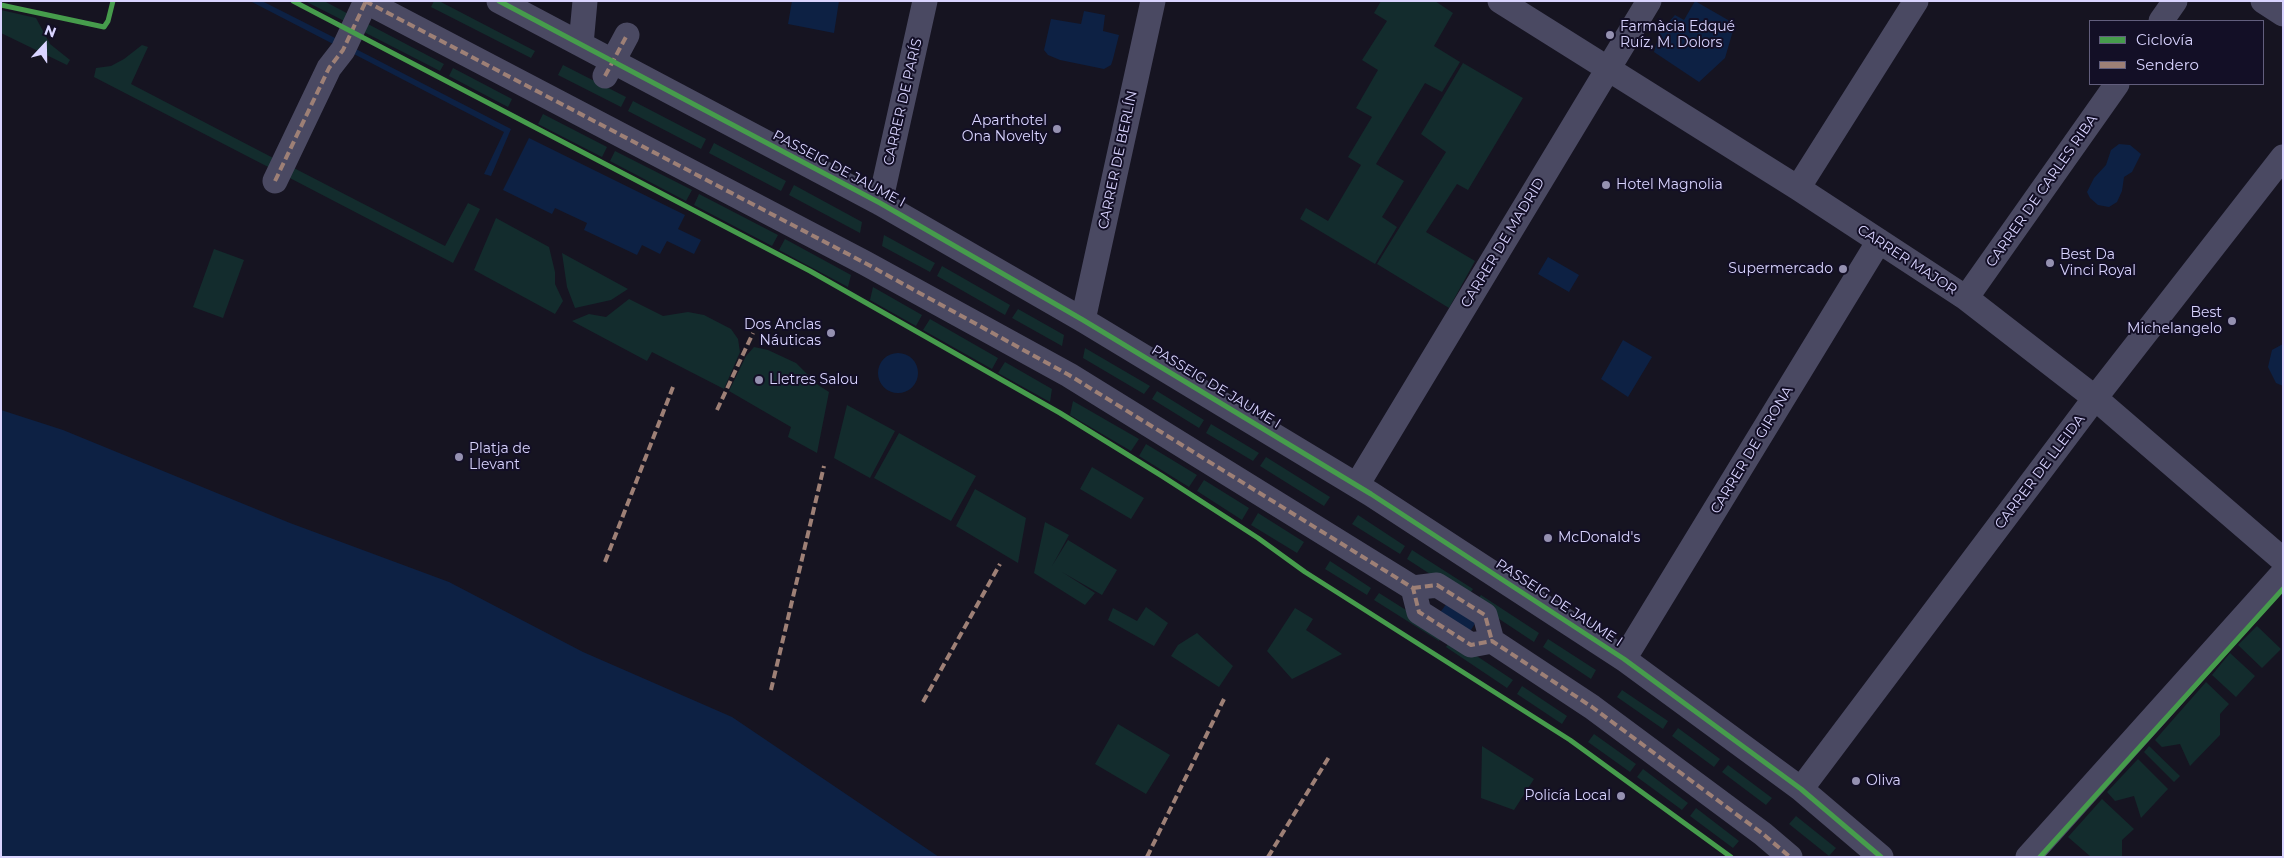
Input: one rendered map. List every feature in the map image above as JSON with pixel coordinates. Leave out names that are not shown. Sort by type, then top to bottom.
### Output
[{"type":"street","points":[[276,181],[330,68],[343,50],[365,1],[865,262],[1069,375],[1413,588],[1437,585],[1485,615],[1492,641],[1592,706],[1763,834],[1790,857]]},
{"type":"street","name":"PASSEIG DE JAUME I","points":[[499,1],[581,44],[609,69],[880,203],[1083,320],[1357,485],[1624,659],[1801,790],[1881,857]]},
{"type":"street","points":[[581,44],[585,1]]},
{"type":"street","name":"CARRER DE PARÍS","points":[[880,203],[925,1]]},
{"type":"street","name":"CARRER DE BERLÍN","points":[[1083,320],[1153,1]]},
{"type":"street","name":"CARRER MAJOR","points":[[1500,1],[1798,188],[1966,298],[2095,398],[2283,560]]},
{"type":"street","name":"CARRER DE MADRID","points":[[1357,485],[1649,1]]},
{"type":"street","points":[[1798,188],[1916,1]]},
{"type":"street","points":[[2162,20],[2175,1]]},
{"type":"street","points":[[2263,1],[2283,14]]},
{"type":"street","points":[[609,69],[626,35]]},
{"type":"street","name":"CARRER DE CARLES RIBA","points":[[1966,298],[2116,85]]},
{"type":"street","name":"CARRER DE LLEIDA","points":[[1801,790],[2095,398],[2283,157]]},
{"type":"street","name":"CARRER DE GIRONA","points":[[1624,659],[1879,242]]},
{"type":"street","points":[[2028,857],[2283,573]]},
{"type":"street","points":[[1413,588],[1419,612],[1471,645],[1492,641]]},
{"type":"green space","points":[[305,1],[324,1],[356,18],[352,25]]},
{"type":"green space","points":[[434,1],[439,1],[535,51],[531,58],[431,7]]},
{"type":"green space","points":[[1381,1],[1435,1],[1453,13],[1434,46],[1460,62],[1442,92],[1425,83],[1376,164],[1404,181],[1382,217],[1397,227],[1375,264],[1300,219],[1306,208],[1328,221],[1361,165],[1348,157],[1372,117],[1356,108],[1378,70],[1362,60],[1387,21],[1374,13]]},
{"type":"green space","points":[[1,10],[36,18],[50,44],[70,60],[67,65],[1,33]]},
{"type":"green space","points":[[366,23],[444,64],[440,71],[362,31]]},
{"type":"green space","points":[[142,45],[148,47],[131,84],[279,161],[274,170],[94,77],[96,68],[111,66]]},
{"type":"green space","points":[[1463,63],[1523,98],[1468,190],[1457,184],[1426,232],[1475,261],[1449,308],[1377,264],[1446,152],[1421,134]]},
{"type":"green space","points":[[563,65],[626,97],[621,107],[558,75]]},
{"type":"green space","points":[[453,68],[512,99],[508,107],[449,76]]},
{"type":"green space","points":[[633,101],[706,139],[701,149],[628,111]]},
{"type":"green space","points":[[543,114],[607,147],[602,157],[538,124]]},
{"type":"green space","points":[[714,143],[786,181],[781,191],[709,153]]},
{"type":"green space","points":[[615,151],[692,190],[686,201],[610,161]]},
{"type":"green space","points":[[290,166],[445,246],[468,203],[480,209],[453,263],[286,176]]},
{"type":"green space","points":[[794,185],[862,222],[860,233],[789,195]]},
{"type":"green space","points":[[699,194],[778,235],[772,246],[694,205]]},
{"type":"green space","points":[[496,218],[549,247],[555,272],[555,284],[563,301],[555,314],[474,270]]},
{"type":"green space","points":[[884,235],[935,263],[930,272],[882,246]]},
{"type":"green space","points":[[785,239],[851,275],[848,287],[779,250]]},
{"type":"green space","points":[[214,249],[244,260],[223,318],[193,307]]},
{"type":"green space","points":[[562,253],[628,289],[611,300],[575,308],[567,287]]},
{"type":"green space","points":[[942,266],[1010,305],[1005,315],[937,276]]},
{"type":"green space","points":[[873,287],[922,315],[916,326],[870,300]]},
{"type":"green space","points":[[629,299],[663,316],[688,312],[704,315],[731,329],[738,339],[740,352],[724,389],[652,352],[647,361],[572,321],[589,314],[606,317]]},
{"type":"green space","points":[[1018,309],[1064,335],[1062,346],[1012,318]]},
{"type":"green space","points":[[930,319],[998,358],[992,369],[923,330]]},
{"type":"green space","points":[[754,347],[768,350],[796,363],[818,385],[829,392],[817,453],[788,437],[791,427],[729,391],[746,356]]},
{"type":"green space","points":[[1085,348],[1150,386],[1144,394],[1083,358]]},
{"type":"green space","points":[[1005,362],[1052,389],[1050,402],[998,373]]},
{"type":"green space","points":[[1157,391],[1204,420],[1199,428],[1152,399]]},
{"type":"green space","points":[[1073,401],[1139,439],[1131,451],[1070,415]]},
{"type":"green space","points":[[847,405],[895,431],[870,478],[834,458]]},
{"type":"green space","points":[[1211,424],[1259,453],[1253,461],[1206,433]]},
{"type":"green space","points":[[899,433],[976,476],[951,521],[874,478]]},
{"type":"green space","points":[[1146,444],[1197,475],[1189,487],[1139,456]]},
{"type":"green space","points":[[1266,457],[1330,497],[1324,506],[1260,466]]},
{"type":"green space","points":[[1092,467],[1144,498],[1131,519],[1080,489]]},
{"type":"green space","points":[[1204,480],[1249,508],[1242,520],[1197,491]]},
{"type":"green space","points":[[975,489],[1026,518],[1018,563],[956,526]]},
{"type":"green space","points":[[1258,513],[1304,542],[1297,553],[1251,525]]},
{"type":"green space","points":[[1358,515],[1405,546],[1400,554],[1352,524]]},
{"type":"green space","points":[[1045,522],[1069,535],[1052,566],[1068,540],[1117,570],[1102,595],[1062,572],[1095,593],[1085,605],[1034,573]]},
{"type":"green space","points":[[1412,550],[1473,589],[1467,598],[1407,559]]},
{"type":"green space","points":[[1330,561],[1371,588],[1367,595],[1325,569]]},
{"type":"green space","points":[[1379,593],[1444,634],[1439,641],[1374,600]]},
{"type":"green space","points":[[1481,595],[1539,633],[1534,642],[1475,603]]},
{"type":"green space","points":[[1146,607],[1168,623],[1154,646],[1108,620],[1113,608],[1137,621]]},
{"type":"green space","points":[[1295,608],[1313,619],[1306,630],[1342,654],[1292,679],[1267,651]]},
{"type":"green space","points":[[2257,626],[2281,649],[2262,668],[2238,645]]},
{"type":"green space","points":[[1197,633],[1233,666],[1219,687],[1171,656],[1178,645]]},
{"type":"green space","points":[[1451,639],[1513,680],[1507,688],[1446,647]]},
{"type":"green space","points":[[1548,639],[1596,670],[1591,679],[1543,647]]},
{"type":"green space","points":[[2230,653],[2255,676],[2236,697],[2212,675]]},
{"type":"green space","points":[[2206,682],[2229,704],[2220,714],[2220,735],[2190,766],[2180,744],[2162,747],[2155,740]]},
{"type":"green space","points":[[1522,686],[1567,716],[1562,724],[1517,694]]},
{"type":"green space","points":[[1622,690],[1668,721],[1663,729],[1617,697]]},
{"type":"green space","points":[[1118,724],[1170,755],[1146,794],[1095,764]]},
{"type":"green space","points":[[1678,728],[1720,759],[1714,767],[1672,736]]},
{"type":"green space","points":[[1594,734],[1636,764],[1630,772],[1588,742]]},
{"type":"green space","points":[[1482,746],[1534,779],[1514,810],[1481,798]]},
{"type":"green space","points":[[2149,746],[2180,776],[2174,782],[2144,752]]},
{"type":"green space","points":[[2138,759],[2168,789],[2141,818],[2134,796],[2115,801],[2107,792]]},
{"type":"green space","points":[[1728,765],[1772,798],[1766,805],[1722,772]]},
{"type":"green space","points":[[1643,769],[1688,803],[1682,810],[1637,777]]},
{"type":"green space","points":[[2102,799],[2134,829],[2122,840],[2122,857],[2091,857],[2068,837]]},
{"type":"green space","points":[[1696,808],[1739,841],[1733,848],[1690,816]]},
{"type":"green space","points":[[1796,816],[1836,848],[1829,856],[1789,824]]},
{"type":"water","points":[[250,1],[262,1],[339,40],[337,46]]},
{"type":"water","points":[[792,1],[839,1],[834,33],[788,24]]},
{"type":"water","points":[[1695,1],[1735,24],[1725,58],[1699,82],[1654,52],[1660,32],[1675,15],[1684,20]]},
{"type":"water","points":[[1084,11],[1105,15],[1103,31],[1119,35],[1111,65],[1104,69],[1060,60],[1048,55],[1044,50],[1051,19],[1081,24]]},
{"type":"water","points":[[352,47],[511,129],[491,176],[484,174],[504,132],[350,52]]},
{"type":"water","points":[[529,138],[685,215],[678,229],[701,240],[694,254],[667,241],[660,254],[642,245],[637,255],[584,230],[587,223],[555,208],[552,214],[503,190]]},
{"type":"water","points":[[2119,144],[2130,145],[2141,154],[2132,172],[2124,177],[2122,191],[2117,202],[2109,207],[2098,205],[2090,198],[2087,192],[2094,178],[2106,165],[2111,150]]},
{"type":"water","points":[[1548,257],[1579,275],[1569,292],[1538,274]]},
{"type":"water","points":[[1623,340],[1652,357],[1628,397],[1601,379]]},
{"type":"water","points":[[2283,344],[2283,386],[2276,383],[2268,367],[2272,350]]},
{"type":"water","points":[[902,353],[909,356],[915,362],[918,373],[917,381],[909,390],[902,393],[894,393],[887,390],[879,381],[878,369],[881,362],[890,354]]},
{"type":"water","points":[[1,410],[63,430],[290,523],[449,582],[583,652],[732,717],[939,857],[1,857]]},
{"type":"water","points":[[1447,603],[1476,622],[1469,633],[1439,614]]},
{"type":"marked path","points":[[365,1],[865,263],[1069,375],[1413,588],[1419,612],[1471,645],[1492,641],[1592,707],[1763,834],[1790,857]]},
{"type":"marked path","points":[[275,181],[329,68],[343,50],[366,1]]},
{"type":"marked path","points":[[605,76],[627,35]]},
{"type":"marked path","points":[[717,410],[753,333]]},
{"type":"marked path","points":[[605,562],[673,387]]},
{"type":"marked path","points":[[771,690],[824,466]]},
{"type":"marked path","points":[[923,702],[1000,564]]},
{"type":"marked path","points":[[1413,588],[1437,585],[1485,615],[1492,641]]},
{"type":"marked path","points":[[1147,857],[1224,699]]},
{"type":"marked path","points":[[1268,857],[1329,757]]},
{"type":"cycle path","points":[[1,5],[104,27],[108,21],[113,1]]},
{"type":"cycle path","points":[[293,1],[810,271],[1060,413],[1162,476],[1258,538],[1305,572],[1570,740],[1731,857]]},
{"type":"cycle path","points":[[499,1],[880,203],[1083,320],[1371,494],[1624,659],[1801,789],[1881,857]]},
{"type":"cycle path","points":[[2040,857],[2283,589]]},
{"type":"place","name":"Farmàcia Edqué Ruíz, M. Dolors","points":[[1610,35]]},
{"type":"place","name":"Aparthotel Ona Novelty","points":[[1057,129]]},
{"type":"place","name":"Hotel Magnolia","points":[[1606,185]]},
{"type":"place","name":"Best Da Vinci Royal","points":[[2050,263]]},
{"type":"place","name":"Supermercado","points":[[1843,269]]},
{"type":"place","name":"Best Michelangelo","points":[[2232,321]]},
{"type":"place","name":"Dos Anclas Náuticas","points":[[831,333]]},
{"type":"place","name":"Lletres Salou","points":[[759,380]]},
{"type":"place","name":"Platja de Llevant","points":[[459,457]]},
{"type":"place","name":"McDonald's","points":[[1548,538]]},
{"type":"place","name":"Oliva","points":[[1856,781]]},
{"type":"place","name":"Policía Local","points":[[1621,796]]}]
